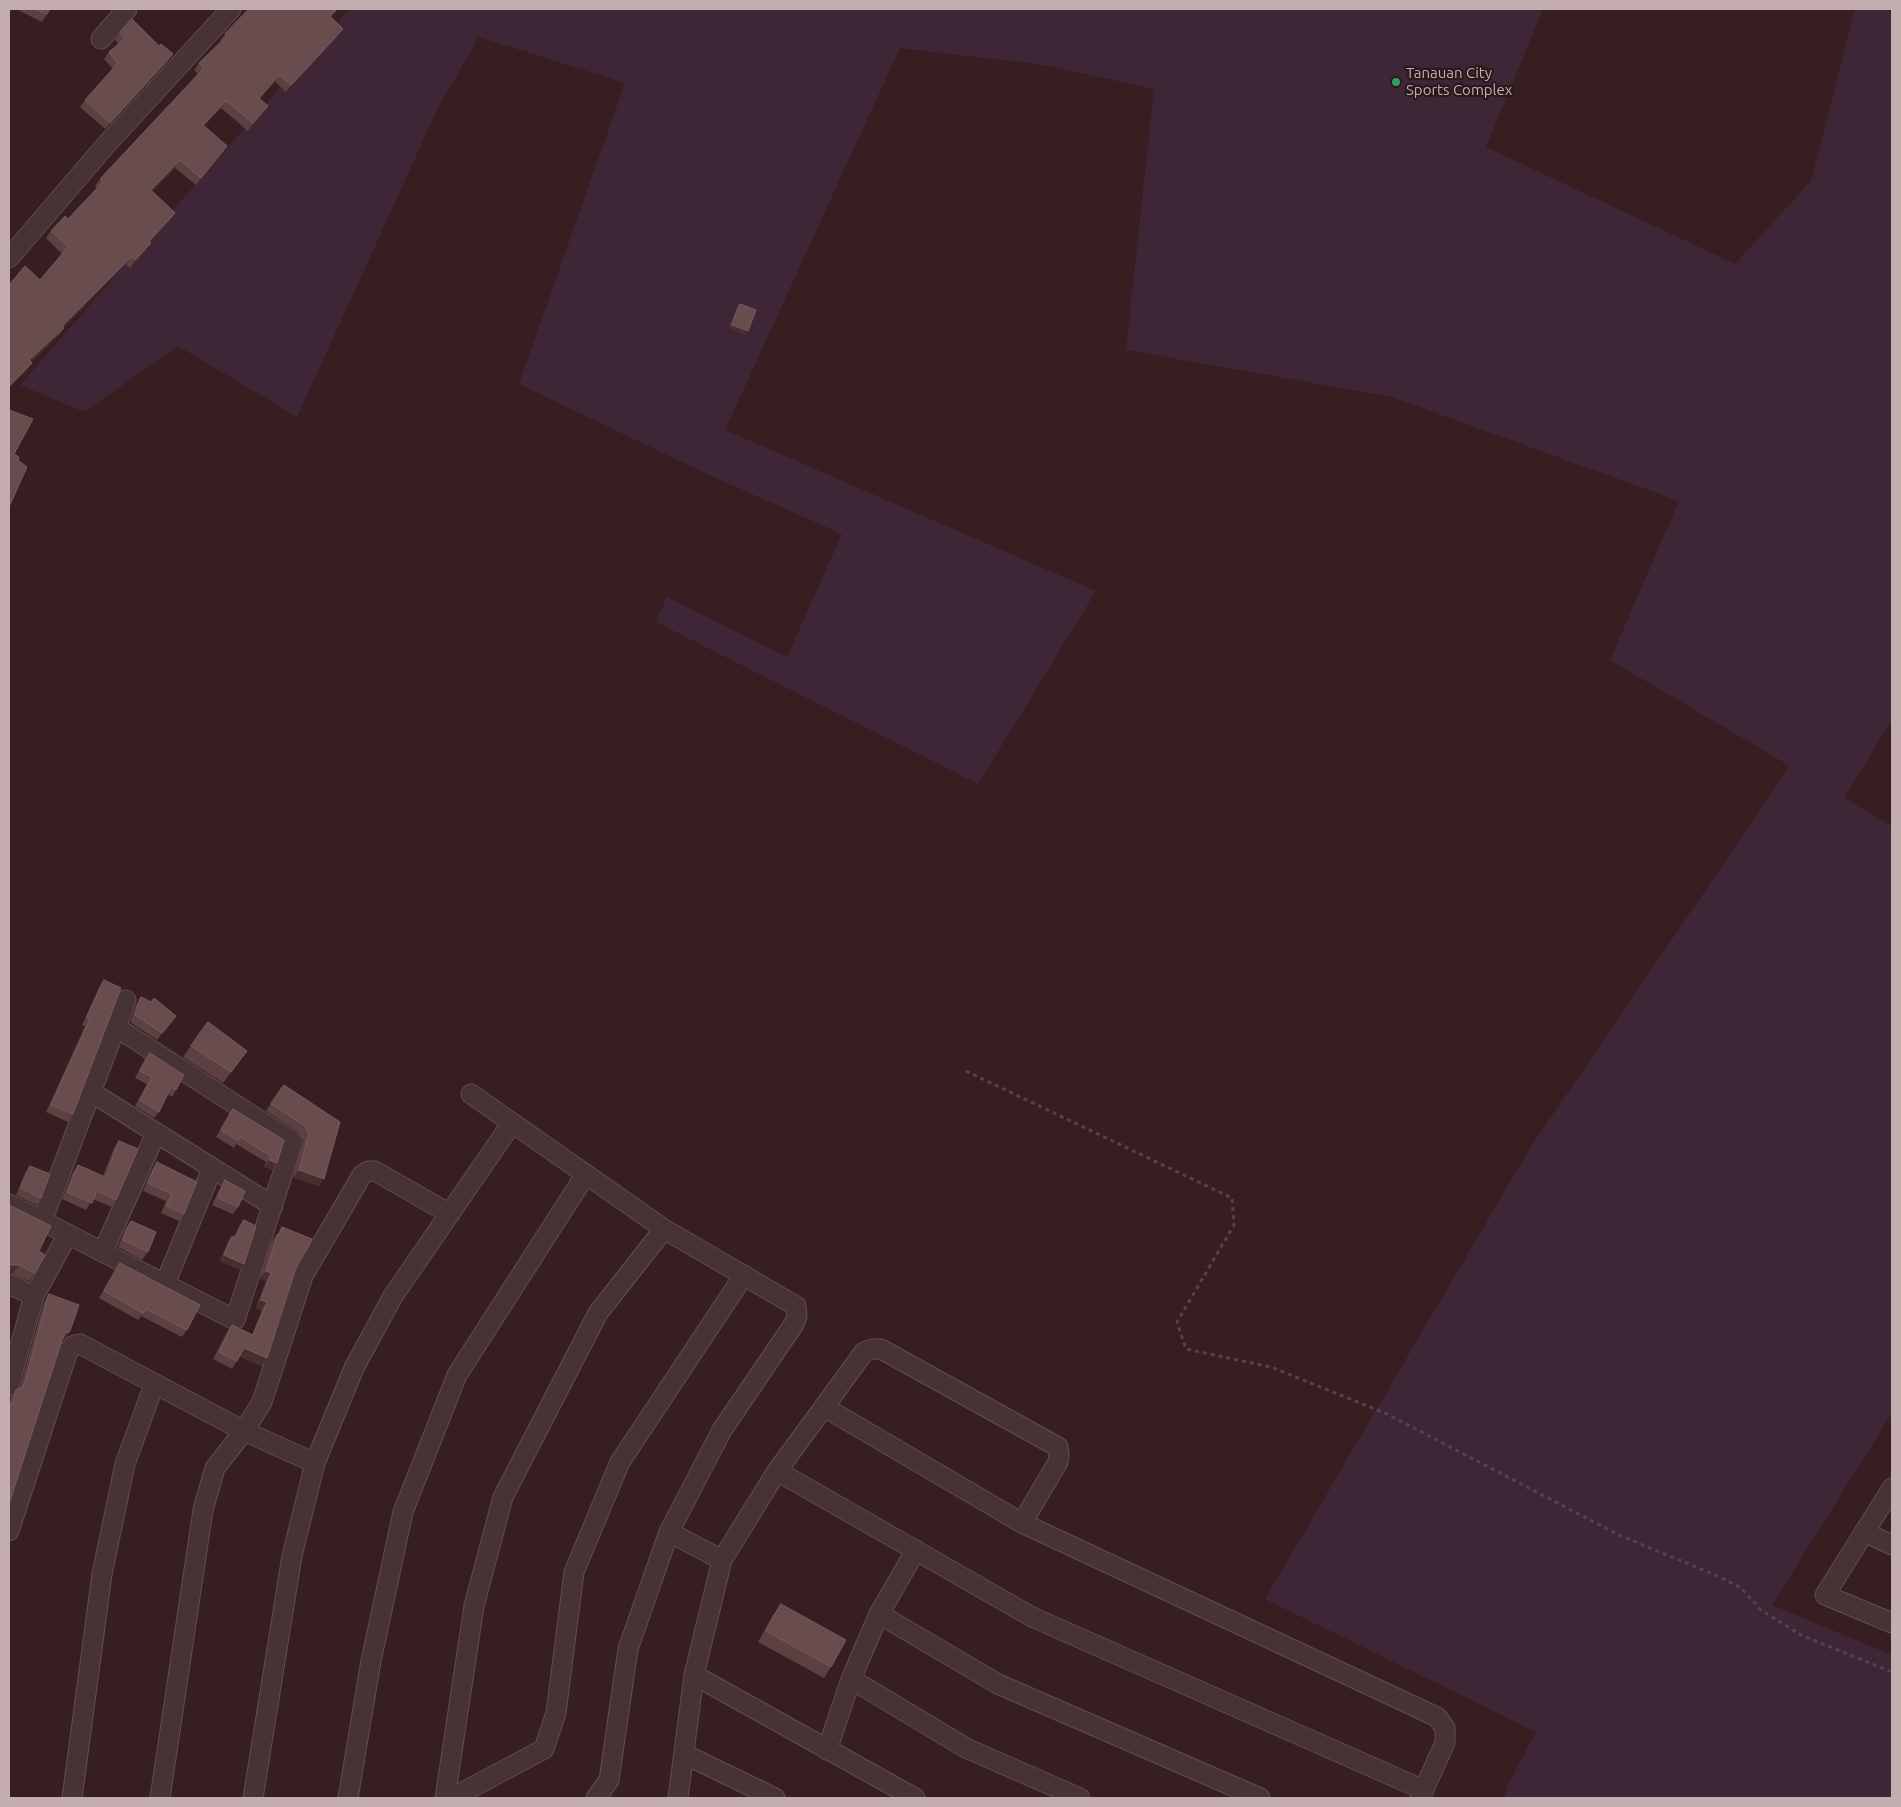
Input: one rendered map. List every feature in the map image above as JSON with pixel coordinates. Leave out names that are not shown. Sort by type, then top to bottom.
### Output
[{"type":"street","points":[[101,39],[128,9]]},
{"type":"street","points":[[9,258],[105,146],[231,9]]},
{"type":"street","points":[[42,1220],[126,1000]]},
{"type":"street","points":[[9,1204],[235,1320],[293,1142],[116,1027]]},
{"type":"street","points":[[91,1092],[273,1206]]},
{"type":"street","points":[[471,1094],[664,1229],[796,1306],[797,1316],[794,1324],[722,1430],[668,1532],[628,1649],[609,1780],[596,1798]]},
{"type":"street","points":[[253,1798],[292,1556],[315,1463],[354,1368],[393,1296],[512,1123]]},
{"type":"street","points":[[103,1252],[156,1133]]},
{"type":"street","points":[[165,1284],[212,1169]]},
{"type":"street","points":[[160,1798],[203,1510],[215,1468],[244,1431],[262,1402],[303,1276],[362,1174],[368,1171],[375,1171],[450,1214]]},
{"type":"street","points":[[348,1798],[371,1661],[403,1512],[457,1375],[586,1174]]},
{"type":"street","points":[[444,1798],[474,1606],[503,1497],[598,1313],[664,1229]]},
{"type":"street","points":[[9,1386],[34,1296],[68,1234]]},
{"type":"street","points":[[452,1798],[544,1749],[556,1713],[574,1572],[616,1471],[620,1462],[744,1276]]},
{"type":"street","points":[[9,1284],[34,1296]]},
{"type":"street","points":[[9,1531],[68,1351],[74,1345],[80,1344],[154,1385],[244,1431],[315,1463]]},
{"type":"street","points":[[678,1798],[694,1675],[722,1560],[777,1471],[864,1352],[872,1349],[881,1349],[1058,1448],[1060,1455],[1058,1462],[1022,1523]]},
{"type":"street","points":[[72,1798],[102,1574],[125,1464],[154,1385]]},
{"type":"street","points":[[777,1471],[1032,1617],[1422,1794],[1445,1743],[1445,1728],[1437,1717],[1022,1523],[824,1407]]},
{"type":"street","points":[[1892,1488],[1826,1596],[1892,1623]]},
{"type":"street","points":[[668,1532],[722,1560]]},
{"type":"street","points":[[1864,1532],[1892,1545]]},
{"type":"street","points":[[827,1750],[851,1679],[880,1614],[916,1550]]},
{"type":"street","points":[[880,1614],[998,1684],[1260,1798]]},
{"type":"street","points":[[694,1675],[915,1798]]},
{"type":"street","points":[[851,1679],[966,1748],[1080,1798]]},
{"type":"street","points":[[684,1754],[775,1798]]},
{"type":"path","points":[[966,1071],[1232,1198],[1234,1225],[1178,1322],[1186,1349],[1271,1367],[1386,1414],[1619,1535],[1720,1577],[1741,1588],[1761,1610],[1801,1635],[1892,1672]]},
{"type":"shaded area","points":[[349,9],[1543,9],[1486,147],[1735,264],[1811,181],[1855,9],[1892,9],[1892,720],[1844,798],[1892,826],[1892,1413],[1772,1605],[1892,1655],[1892,1798],[1504,1798],[1508,1785],[1536,1732],[1265,1599],[1530,1148],[1790,766],[1610,660],[1679,501],[1392,397],[1126,350],[1154,89],[1044,65],[900,48],[725,430],[1096,591],[978,784],[656,622],[667,597],[787,657],[842,534],[709,475],[519,384],[625,83],[479,37],[438,108],[297,417],[178,346],[84,412],[20,385]]},
{"type":"building","points":[[36,9],[50,9],[47,14]]},
{"type":"building","points":[[249,9],[337,9],[330,16],[343,29],[291,85],[279,75],[259,98],[268,106],[253,123],[226,101],[203,125],[227,146],[201,178],[180,160],[151,190],[175,213],[149,241],[151,243],[135,260],[131,257],[62,326],[64,328],[29,360],[32,363],[9,386],[10,284],[25,266],[40,280],[68,247],[51,231],[65,216],[68,219],[103,182],[100,179],[204,68],[199,63],[227,36],[225,34]]},
{"type":"building","points":[[132,19],[159,46],[161,44],[173,54],[110,123],[85,100],[118,63],[109,52],[125,38],[120,33]]},
{"type":"building","points":[[740,304],[756,310],[748,331],[732,325]]},
{"type":"building","points":[[9,410],[33,419],[14,454],[27,467],[9,507]]},
{"type":"building","points":[[104,980],[121,988],[73,1114],[51,1105],[90,1019],[87,1017]]},
{"type":"building","points":[[141,997],[151,1002],[154,998],[176,1016],[162,1033],[135,1015]]},
{"type":"building","points":[[208,1022],[247,1051],[231,1072],[191,1046]]},
{"type":"building","points":[[150,1053],[184,1075],[176,1090],[171,1087],[159,1112],[140,1100],[152,1077],[140,1071]]},
{"type":"building","points":[[284,1085],[340,1122],[324,1179],[299,1170],[309,1133],[304,1125],[271,1104]]},
{"type":"building","points":[[233,1109],[284,1140],[277,1163],[269,1160],[271,1156],[240,1137],[238,1141],[221,1130]]},
{"type":"building","points":[[119,1141],[138,1149],[116,1200],[97,1191],[92,1203],[67,1192],[78,1165],[105,1177]]},
{"type":"building","points":[[157,1162],[197,1182],[184,1214],[166,1206],[172,1194],[148,1183]]},
{"type":"building","points":[[30,1166],[50,1174],[41,1198],[21,1188]]},
{"type":"building","points":[[225,1180],[245,1191],[238,1207],[218,1198]]},
{"type":"building","points":[[11,1206],[51,1226],[39,1251],[45,1255],[35,1273],[19,1265],[9,1264],[9,1212]]},
{"type":"building","points":[[244,1220],[256,1226],[244,1264],[224,1255],[232,1236],[235,1238]]},
{"type":"building","points":[[131,1221],[156,1232],[148,1252],[123,1240]]},
{"type":"building","points":[[282,1227],[312,1239],[297,1265],[267,1358],[244,1348],[237,1361],[219,1352],[232,1325],[253,1335],[267,1302],[261,1300],[271,1273],[266,1271]]},
{"type":"building","points":[[120,1263],[200,1305],[187,1330],[146,1309],[143,1313],[104,1291]]},
{"type":"building","points":[[49,1294],[79,1305],[70,1331],[66,1332],[62,1340],[9,1504],[9,1403],[12,1404],[16,1390],[22,1387],[25,1382]]},
{"type":"building","points":[[781,1604],[846,1640],[831,1667],[766,1631]]},
{"type":"place","name":"Tanauan City Sports Complex","points":[[1396,82]]}]
